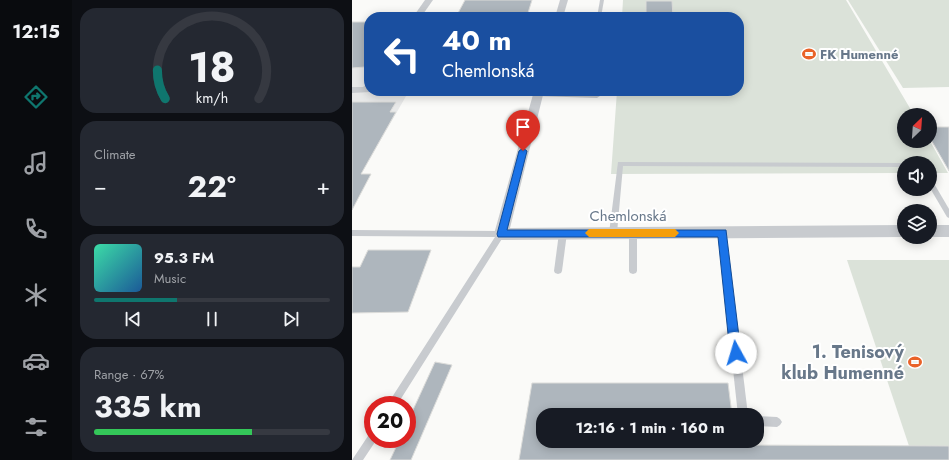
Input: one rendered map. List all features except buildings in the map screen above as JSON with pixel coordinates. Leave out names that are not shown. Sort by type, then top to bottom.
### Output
[{"type":"street","points":[[421,12],[429,0]]},
{"type":"street","points":[[560,12],[564,0]]},
{"type":"street","points":[[352,90],[364,90]]},
{"type":"street","points":[[501,234],[538,96]]},
{"type":"street","points":[[937,231],[949,231]]},
{"type":"street","name":"Chemlonská","points":[[501,234],[897,232]]},
{"type":"lane","points":[[600,12],[602,0]]},
{"type":"lane","points":[[613,233],[620,164],[897,165]]},
{"type":"lane","points":[[937,194],[949,215]]},
{"type":"lane","points":[[352,233],[501,234]]},
{"type":"lane","points":[[558,271],[563,233]]},
{"type":"lane","points":[[633,233],[633,271]]},
{"type":"lane","points":[[722,233],[742,408]]},
{"type":"lane","points":[[398,396],[501,234]]},
{"type":"lane","points":[[764,422],[777,422]]},
{"type":"lane","points":[[357,460],[365,448]]},
{"type":"shaded area","name":"FK Humenné","points":[[623,0],[846,0],[910,108],[897,108],[897,148],[934,148],[948,173],[937,173],[937,156],[897,156],[897,173],[611,174],[617,96],[744,96],[744,12],[622,12]]},
{"type":"shaded area","points":[[848,0],[949,0],[949,87],[903,88]]},
{"type":"shaded area","points":[[352,22],[364,22],[364,96],[406,96],[361,174],[371,174],[352,210]]},
{"type":"shaded area","points":[[847,260],[949,260],[949,460],[519,460],[532,383],[728,383],[731,408],[536,408],[536,448],[764,448],[764,445],[909,446]]},
{"type":"slow traffic","points":[[589,233],[675,233]]},
{"type":"place","name":"FK Humenné","points":[[809,54]]},
{"type":"place","name":"1. Tenisový klub Humenné","points":[[915,362]]},
{"type":"route","points":[[523,151],[501,234],[722,233],[736,353]]}]
